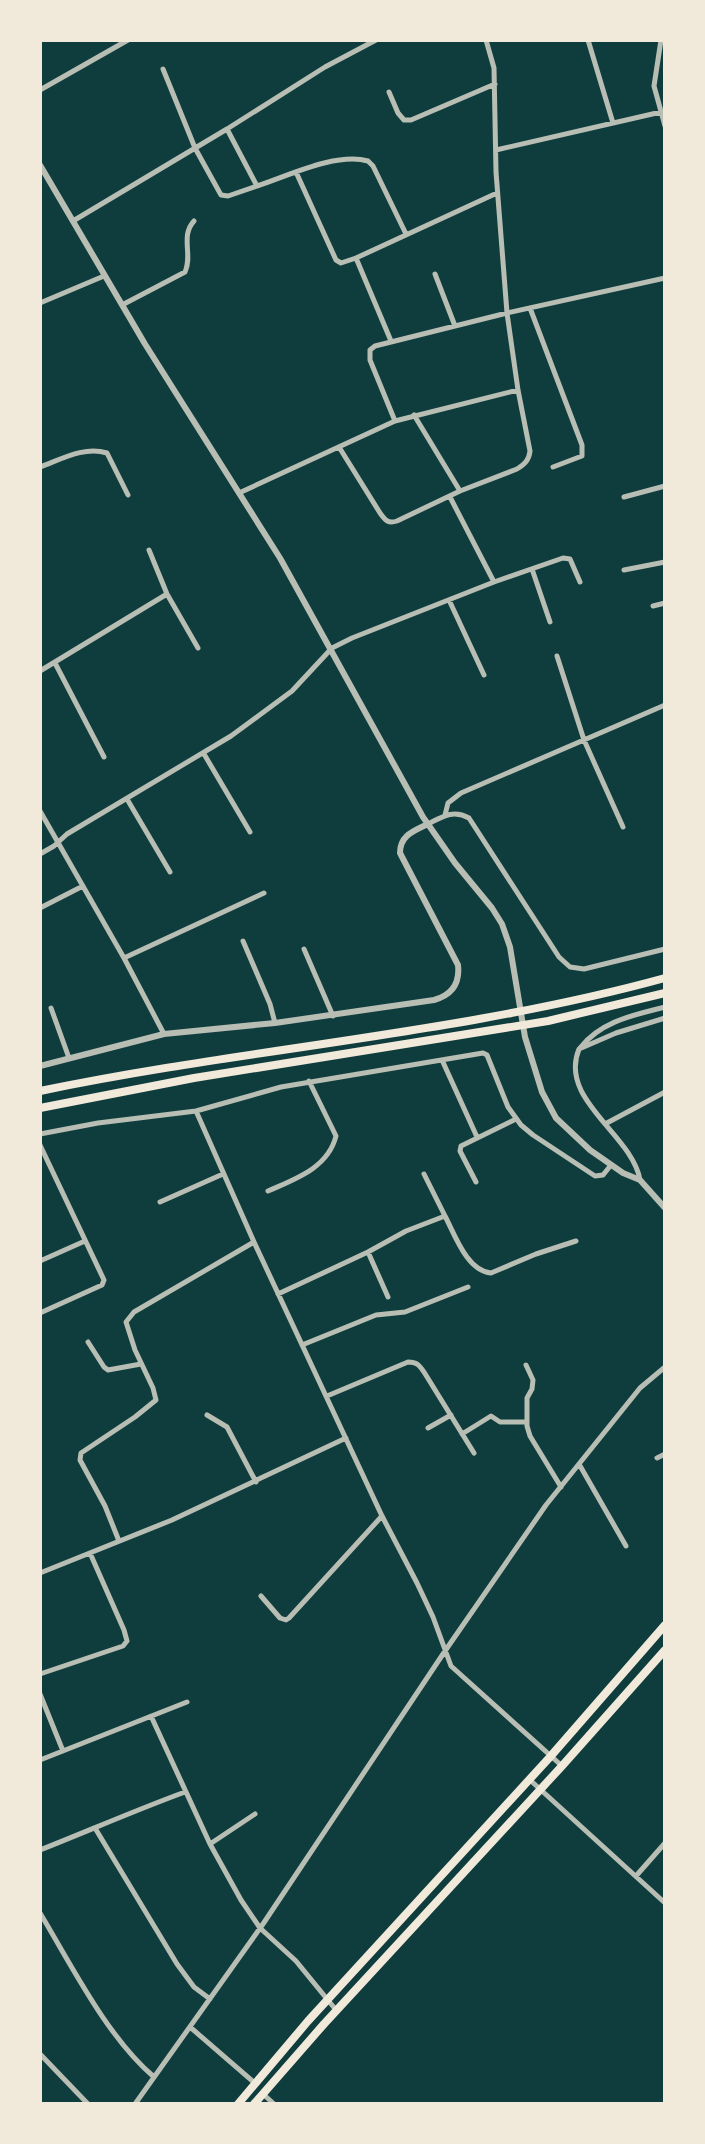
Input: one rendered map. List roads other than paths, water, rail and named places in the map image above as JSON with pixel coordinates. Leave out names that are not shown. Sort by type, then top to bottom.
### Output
[{"type":"highway","points":[[40,1091],[547,1006],[665,978]]},
{"type":"highway","points":[[40,1108],[121,1090],[548,1021],[665,993]]},
{"type":"highway","points":[[238,2104],[327,1999],[550,1757],[665,1625]]},
{"type":"highway","points":[[254,2104],[665,1650]]},
{"type":"street","points":[[40,90],[118,42],[128,40]]},
{"type":"street","points":[[73,221],[325,67],[376,40]]},
{"type":"street","points":[[339,447],[387,522],[397,521],[460,491],[517,469],[529,459],[507,313],[497,193],[494,68],[486,40]]},
{"type":"street","points":[[588,40],[613,123]]},
{"type":"street","points":[[661,40],[654,86],[665,126]]},
{"type":"street","points":[[163,69],[195,148],[221,195],[228,196],[296,172],[350,159],[368,161],[406,234]]},
{"type":"street","points":[[389,92],[398,113],[404,120],[411,120],[495,84]]},
{"type":"street","points":[[496,150],[661,112]]},
{"type":"street","points":[[227,129],[257,186]]},
{"type":"street","points":[[40,165],[104,276],[280,558],[428,824],[502,924],[510,947],[525,1037],[542,1092],[556,1118],[576,1139],[611,1165],[640,1180]]},
{"type":"street","points":[[296,172],[336,260],[341,263],[497,193]]},
{"type":"street","points":[[122,305],[185,272],[188,267],[186,232],[194,221]]},
{"type":"street","points":[[356,258],[391,341]]},
{"type":"street","points":[[435,274],[455,326]]},
{"type":"street","points":[[40,303],[104,276]]},
{"type":"street","points":[[395,421],[370,355],[370,350],[375,346],[665,278]]},
{"type":"street","points":[[530,308],[583,450],[578,459],[553,467]]},
{"type":"street","points":[[238,493],[395,421],[518,390]]},
{"type":"street","points":[[414,415],[460,491]]},
{"type":"street","points":[[40,467],[95,449],[107,453],[128,495]]},
{"type":"street","points":[[624,497],[665,486]]},
{"type":"street","points":[[450,497],[494,582]]},
{"type":"street","points":[[149,550],[167,594],[198,648]]},
{"type":"street","points":[[40,854],[67,834],[204,754],[286,696],[332,648],[494,582],[567,557],[580,582]]},
{"type":"street","points":[[624,570],[665,562]]},
{"type":"street","points":[[532,569],[550,622]]},
{"type":"street","points":[[40,671],[167,594]]},
{"type":"street","points":[[449,600],[484,675]]},
{"type":"street","points":[[653,606],[665,603]]},
{"type":"street","points":[[557,656],[584,740],[623,827]]},
{"type":"street","points":[[55,663],[104,757]]},
{"type":"street","points":[[445,815],[448,803],[457,795],[665,705]]},
{"type":"street","points":[[204,754],[250,832]]},
{"type":"street","points":[[127,799],[170,872]]},
{"type":"street","points":[[40,811],[164,1034]]},
{"type":"street","points":[[40,1066],[164,1034],[333,1016],[439,999],[449,994],[459,976],[457,960],[400,853],[400,843],[405,837],[445,815],[460,814],[472,822],[559,957],[570,967],[584,969],[665,949]]},
{"type":"street","points":[[40,908],[83,886]]},
{"type":"street","points":[[124,958],[264,893]]},
{"type":"street","points":[[243,941],[275,1023]]},
{"type":"street","points":[[304,949],[333,1016]]},
{"type":"street","points":[[665,1007],[607,1025],[586,1040],[579,1049],[575,1065],[590,1106],[632,1156],[640,1180],[665,1208]]},
{"type":"street","points":[[51,1008],[69,1058]]},
{"type":"street","points":[[579,1049],[624,1030],[665,1018]]},
{"type":"street","points":[[40,1134],[98,1123],[196,1111],[309,1081],[483,1053],[487,1054],[508,1107],[533,1135],[595,1176],[603,1175],[611,1165]]},
{"type":"street","points":[[442,1060],[477,1137]]},
{"type":"street","points":[[268,1191],[314,1169],[336,1141],[309,1081]]},
{"type":"street","points":[[605,1124],[665,1092]]},
{"type":"street","points":[[196,1111],[278,1294],[382,1516],[417,1583],[453,1670],[562,1766]]},
{"type":"street","points":[[476,1182],[460,1148],[462,1144],[516,1119]]},
{"type":"street","points":[[40,1145],[104,1277],[102,1285],[40,1313]]},
{"type":"street","points":[[160,1202],[223,1174]]},
{"type":"street","points":[[424,1174],[468,1258],[484,1273],[576,1241]]},
{"type":"street","points":[[278,1294],[406,1231],[445,1216]]},
{"type":"street","points":[[40,1261],[85,1241]]},
{"type":"street","points":[[119,1541],[80,1456],[156,1400],[126,1326],[128,1317],[254,1242]]},
{"type":"street","points":[[368,1252],[388,1297]]},
{"type":"street","points":[[302,1345],[376,1315],[405,1312],[468,1287]]},
{"type":"street","points":[[88,1342],[108,1370],[141,1364]]},
{"type":"street","points":[[327,1396],[414,1362],[424,1372],[474,1453]]},
{"type":"street","points":[[526,1365],[533,1380],[527,1398],[530,1436],[561,1487]]},
{"type":"street","points":[[135,2104],[260,1928],[546,1505],[640,1388],[665,1367]]},
{"type":"street","points":[[207,1415],[227,1427],[256,1482]]},
{"type":"street","points":[[428,1428],[451,1415]]},
{"type":"street","points":[[462,1434],[491,1416],[500,1422],[527,1422]]},
{"type":"street","points":[[40,1573],[172,1520],[346,1438]]},
{"type":"street","points":[[657,1458],[665,1454]]},
{"type":"street","points":[[579,1464],[626,1546]]},
{"type":"street","points":[[261,1596],[280,1618],[286,1620],[382,1516]]},
{"type":"street","points":[[40,1674],[123,1646],[127,1641],[90,1553]]},
{"type":"street","points":[[40,1694],[63,1751]]},
{"type":"street","points":[[40,1760],[187,1702]]},
{"type":"street","points":[[151,1716],[210,1844],[241,1900],[260,1928],[296,1961],[337,2010]]},
{"type":"street","points":[[529,1779],[665,1903]]},
{"type":"street","points":[[40,1850],[185,1792]]},
{"type":"street","points":[[210,1844],[255,1814]]},
{"type":"street","points":[[95,1828],[177,1964],[194,1987],[210,1999]]},
{"type":"street","points":[[636,1876],[665,1843]]},
{"type":"street","points":[[40,1913],[94,2003],[140,2065],[154,2077]]},
{"type":"street","points":[[190,2027],[256,2084]]},
{"type":"street","points":[[40,2054],[88,2104]]},
{"type":"street","points":[[263,2094],[274,2104]]}]
